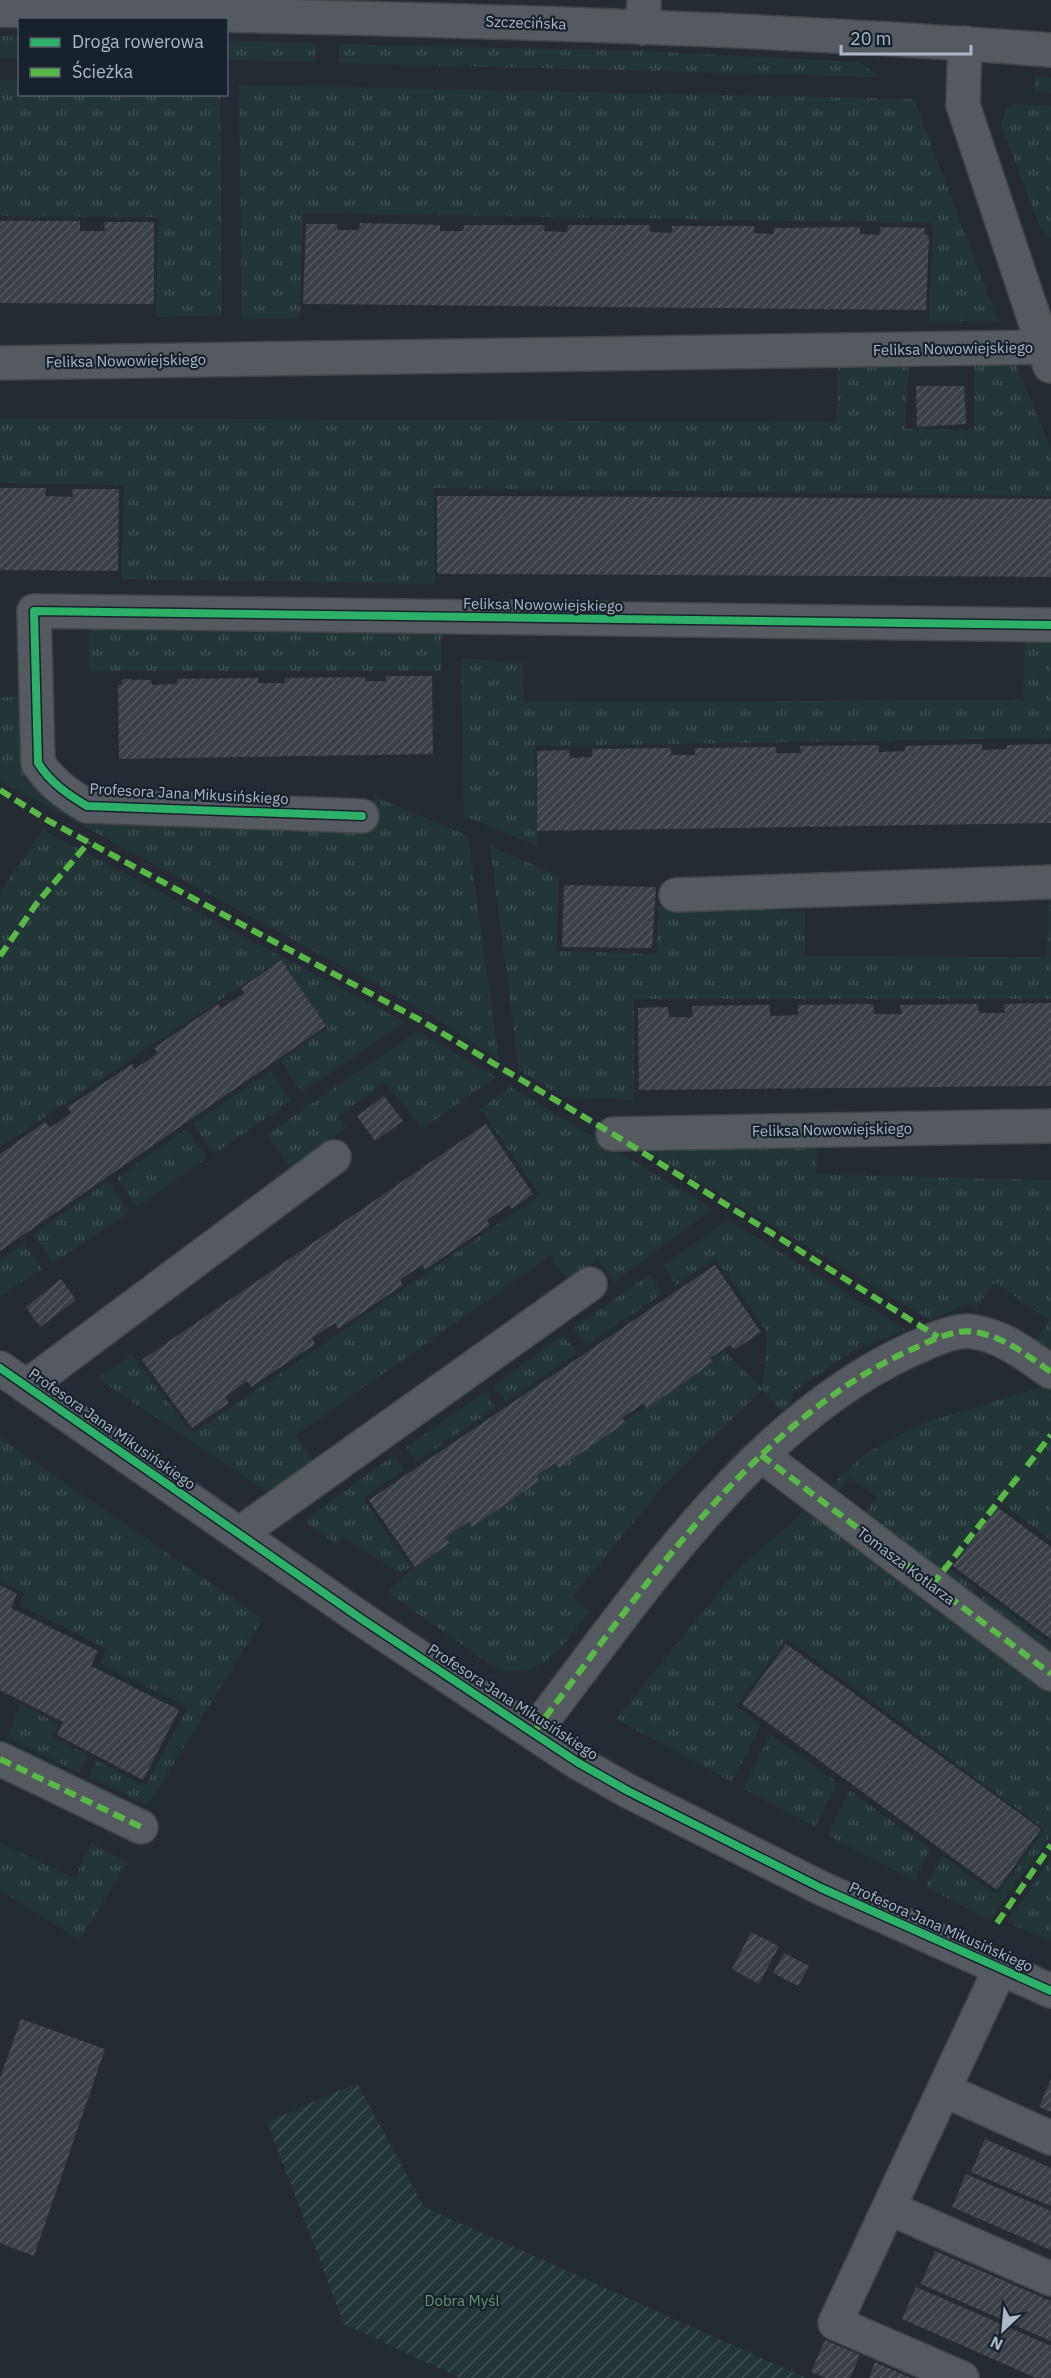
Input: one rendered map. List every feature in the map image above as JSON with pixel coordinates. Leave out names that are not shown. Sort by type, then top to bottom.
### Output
[{"type":"street","name":"Szczecińska","points":[[0,10],[444,10],[643,14],[1051,50]]},
{"type":"street","name":"Feliksa Nowowiejskiego","points":[[0,363],[1047,357],[1025,284],[963,105],[965,43]]},
{"type":"street","name":"Feliksa Nowowiejskiego","points":[[34,611],[1051,625]]},
{"type":"street","name":"Profesora Jana Mikusińskiego","points":[[34,611],[38,763],[49,780],[65,793],[87,806],[362,816]]},
{"type":"street","points":[[676,895],[1051,882]]},
{"type":"street","name":"Feliksa Nowowiejskiego","points":[[613,1134],[1051,1126]]},
{"type":"street","name":"Profesora Jana Mikusińskiego","points":[[27,1386],[334,1157]]},
{"type":"street","points":[[239,1534],[590,1284]]},
{"type":"street","points":[[534,1732],[670,1553],[761,1455],[817,1404],[891,1359],[938,1337],[974,1331],[1011,1344],[1051,1372]]},
{"type":"street","name":"Profesora Jana Mikusińskiego","points":[[0,1368],[239,1534],[577,1762],[628,1791],[821,1888],[1051,1991]]},
{"type":"street","name":"Tomasza Kotlarza","points":[[761,1455],[1051,1674]]},
{"type":"street","points":[[0,1760],[141,1827]]},
{"type":"street","points":[[962,2378],[835,2324],[1000,1969]]},
{"type":"street","points":[[944,2090],[1051,2138]]},
{"type":"street","points":[[889,2208],[1051,2279]]},
{"type":"green space","points":[[0,36],[18,37],[18,58],[0,59]]},
{"type":"green space","points":[[228,41],[316,43],[316,62],[228,60]]},
{"type":"green space","points":[[339,44],[643,51],[859,62],[880,77],[339,63]]},
{"type":"green space","points":[[1035,76],[1051,77],[1051,93],[1034,92]]},
{"type":"green space","points":[[0,80],[18,80],[18,96],[220,96],[222,315],[156,317],[158,217],[0,216]]},
{"type":"green space","points":[[239,85],[914,99],[998,321],[929,321],[933,223],[303,213],[300,318],[242,319]]},
{"type":"green space","points":[[1014,104],[1051,106],[1051,238],[1043,231],[1036,217],[1001,125],[1005,112]]},
{"type":"green space","points":[[974,360],[1015,361],[1051,449],[1051,496],[433,488],[435,584],[121,579],[124,485],[0,483],[0,418],[836,422],[838,361],[909,364],[905,429],[974,430]]},
{"type":"green space","points":[[89,619],[442,625],[441,671],[89,671]]},
{"type":"green space","points":[[1025,632],[1051,633],[1051,738],[535,746],[537,846],[464,816],[461,658],[523,663],[524,702],[1023,700]]},
{"type":"green space","points":[[0,697],[23,697],[61,800],[374,825],[374,796],[468,836],[499,1060],[419,1008],[0,781]]},
{"type":"green space","points":[[43,830],[405,1022],[302,1092],[280,1061],[328,1028],[281,959],[0,1147],[0,892]]},
{"type":"green space","points":[[490,846],[559,876],[557,951],[656,954],[659,907],[805,912],[805,956],[1047,957],[1049,900],[1051,900],[1051,999],[634,999],[634,1100],[563,1097],[519,1070]]},
{"type":"green space","points":[[418,1031],[496,1077],[422,1129],[385,1082],[338,1116],[346,1128],[292,1168],[266,1135]]},
{"type":"green space","points":[[270,1071],[291,1101],[214,1154],[193,1124]]},
{"type":"green space","points":[[511,1087],[713,1209],[614,1282],[598,1259],[567,1280],[550,1256],[296,1435],[313,1460],[272,1495],[97,1378],[132,1354],[192,1434],[540,1195],[480,1109]]},
{"type":"green space","points":[[186,1129],[207,1158],[137,1207],[117,1178]]},
{"type":"green space","points":[[817,1139],[816,1174],[1051,1180],[1051,1361],[1031,1347],[1049,1320],[995,1282],[976,1308],[969,1303],[930,1320],[633,1142]]},
{"type":"green space","points":[[108,1181],[129,1212],[53,1263],[33,1235]]},
{"type":"green space","points":[[728,1220],[906,1330],[853,1351],[794,1391],[786,1417],[762,1390],[663,1487],[572,1597],[590,1611],[561,1647],[540,1664],[528,1670],[497,1669],[387,1592],[415,1567],[450,1543],[445,1538],[469,1521],[473,1527],[538,1481],[536,1476],[555,1463],[559,1468],[724,1351],[763,1389],[767,1332],[716,1258],[676,1285],[663,1266]]},
{"type":"green space","points":[[24,1243],[42,1269],[0,1296],[0,1260]]},
{"type":"green space","points":[[650,1274],[662,1294],[586,1346],[574,1328]]},
{"type":"green space","points":[[563,1335],[577,1353],[506,1402],[493,1386]]},
{"type":"green space","points":[[1042,1387],[1051,1393],[1051,1540],[997,1500],[947,1567],[976,1588],[966,1603],[859,1522],[877,1497],[849,1477],[831,1501],[822,1494],[865,1454],[920,1424]]},
{"type":"green space","points":[[485,1392],[495,1408],[417,1461],[406,1447]]},
{"type":"green space","points":[[0,1438],[263,1619],[148,1805],[89,1777],[97,1761],[145,1786],[188,1707],[99,1663],[107,1649],[19,1605],[24,1593],[0,1581]]},
{"type":"green space","points":[[394,1455],[405,1470],[363,1498],[411,1568],[398,1572],[343,1537],[338,1545],[304,1521]]},
{"type":"green space","points":[[809,1506],[1051,1685],[1051,1835],[989,1920],[926,1887],[942,1856],[997,1895],[1045,1829],[787,1639],[736,1706],[761,1725],[732,1782],[616,1719],[733,1575]]},
{"type":"green space","points":[[984,1595],[1051,1644],[1051,1666],[974,1609]]},
{"type":"green space","points":[[21,1704],[58,1724],[52,1738],[88,1755],[79,1773],[7,1737]]},
{"type":"green space","points":[[770,1734],[838,1783],[815,1827],[744,1789]]},
{"type":"green space","points":[[850,1791],[930,1848],[914,1881],[828,1835]]},
{"type":"green space","points":[[0,1843],[75,1878],[91,1843],[128,1862],[79,1940],[0,1890]]},
{"type":"green space","points":[[1051,1859],[1051,1941],[1007,1922]]},
{"type":"green space","name":"Dobra Myśl","points":[[357,2083],[424,2207],[806,2378],[460,2378],[344,2324],[267,2122]]},
{"type":"building","points":[[0,221],[80,221],[80,231],[105,231],[104,222],[154,222],[154,304],[0,303]]},
{"type":"building","points":[[360,223],[440,225],[440,231],[463,231],[464,225],[545,225],[544,231],[567,232],[568,225],[651,225],[650,232],[672,233],[672,226],[754,226],[754,233],[774,234],[774,228],[860,227],[860,234],[880,235],[880,227],[925,228],[925,235],[929,235],[926,310],[303,304],[306,224],[337,224],[337,230],[359,230]]},
{"type":"building","points":[[916,386],[964,386],[966,424],[917,427]]},
{"type":"building","points":[[0,488],[46,488],[45,496],[73,497],[72,489],[119,489],[118,571],[0,570]]},
{"type":"building","points":[[437,496],[1051,499],[1051,577],[437,574]]},
{"type":"building","points":[[386,676],[432,676],[433,754],[119,759],[118,685],[122,685],[122,679],[151,680],[152,685],[177,684],[177,679],[258,678],[258,683],[285,683],[285,678],[365,677],[365,681],[386,681]]},
{"type":"building","points":[[982,744],[982,750],[1007,749],[1007,745],[1051,744],[1051,823],[537,831],[537,751],[569,750],[570,758],[592,757],[592,749],[671,748],[671,755],[695,755],[695,748],[776,747],[776,753],[801,753],[800,746],[879,745],[878,752],[905,751],[905,746]]},
{"type":"building","points":[[564,885],[656,887],[652,948],[562,947]]},
{"type":"building","points":[[281,960],[326,1026],[0,1251],[0,1154],[45,1122],[50,1128],[71,1113],[68,1107],[132,1064],[135,1069],[158,1053],[154,1048],[218,1004],[221,1009],[244,993],[241,988]]},
{"type":"building","points":[[1051,1003],[1051,1086],[639,1090],[638,1008],[668,1007],[669,1017],[693,1017],[692,1006],[770,1005],[770,1016],[798,1015],[798,1005],[873,1004],[874,1014],[902,1014],[900,1005],[978,1004],[979,1013],[1005,1013],[1004,1004]]},
{"type":"building","points":[[384,1096],[403,1121],[375,1141],[357,1116]]},
{"type":"building","points":[[486,1124],[533,1194],[512,1209],[509,1205],[487,1220],[490,1225],[425,1270],[422,1265],[400,1280],[403,1285],[338,1329],[335,1323],[312,1338],[315,1344],[251,1387],[247,1381],[225,1397],[229,1403],[192,1428],[142,1360]]},
{"type":"building","points":[[715,1265],[761,1332],[734,1350],[730,1345],[710,1358],[713,1362],[647,1408],[643,1404],[622,1418],[626,1422],[559,1468],[555,1463],[536,1476],[539,1481],[472,1527],[469,1521],[445,1538],[450,1543],[415,1567],[369,1500]]},
{"type":"building","points":[[61,1279],[76,1300],[40,1327],[26,1307]]},
{"type":"building","points":[[997,1507],[1051,1547],[1051,1639],[953,1566]]},
{"type":"building","points":[[0,1585],[17,1594],[11,1608],[98,1651],[91,1666],[179,1710],[143,1780],[57,1735],[63,1722],[0,1690]]},
{"type":"building","points":[[786,1644],[1041,1829],[997,1890],[742,1704]]},
{"type":"building","points":[[751,1932],[779,1946],[759,1984],[732,1969]]},
{"type":"building","points":[[784,1953],[809,1966],[798,1986],[773,1973]]},
{"type":"building","points":[[21,2019],[105,2049],[34,2256],[0,2243],[0,2078]]},
{"type":"building","points":[[1051,2079],[1051,2112],[1039,2107]]},
{"type":"building","points":[[985,2139],[1051,2168],[1051,2206],[971,2172]]},
{"type":"building","points":[[966,2174],[1051,2211],[1051,2250],[952,2207]]},
{"type":"building","points":[[935,2251],[1051,2301],[1051,2341],[921,2284]]},
{"type":"building","points":[[916,2287],[1051,2346],[1051,2378],[1036,2378],[902,2319]]},
{"type":"building","points":[[825,2340],[860,2355],[850,2378],[826,2378],[811,2372]]},
{"type":"building","points":[[875,2362],[911,2378],[869,2378]]},
{"type":"marked path","points":[[0,790],[47,820],[420,1020],[613,1134],[938,1337]]},
{"type":"marked path","points":[[0,956],[37,903],[89,842]]},
{"type":"marked path","points":[[534,1732],[614,1626],[701,1518],[749,1467],[799,1422],[852,1382],[925,1343],[942,1336],[967,1331],[996,1338],[1051,1372]]},
{"type":"marked path","points":[[1027,1466],[1051,1435]]},
{"type":"marked path","points":[[761,1455],[1051,1674]]},
{"type":"marked path","points":[[932,1585],[1018,1477]]},
{"type":"marked path","points":[[0,1759],[141,1827]]},
{"type":"marked path","points":[[997,1923],[1051,1845]]},
{"type":"cycle path","points":[[362,816],[87,806],[80,802],[54,782],[38,763],[34,611],[1051,625]]},
{"type":"cycle path","points":[[0,1368],[363,1620],[577,1762],[628,1791],[821,1888],[1051,1991]]}]
